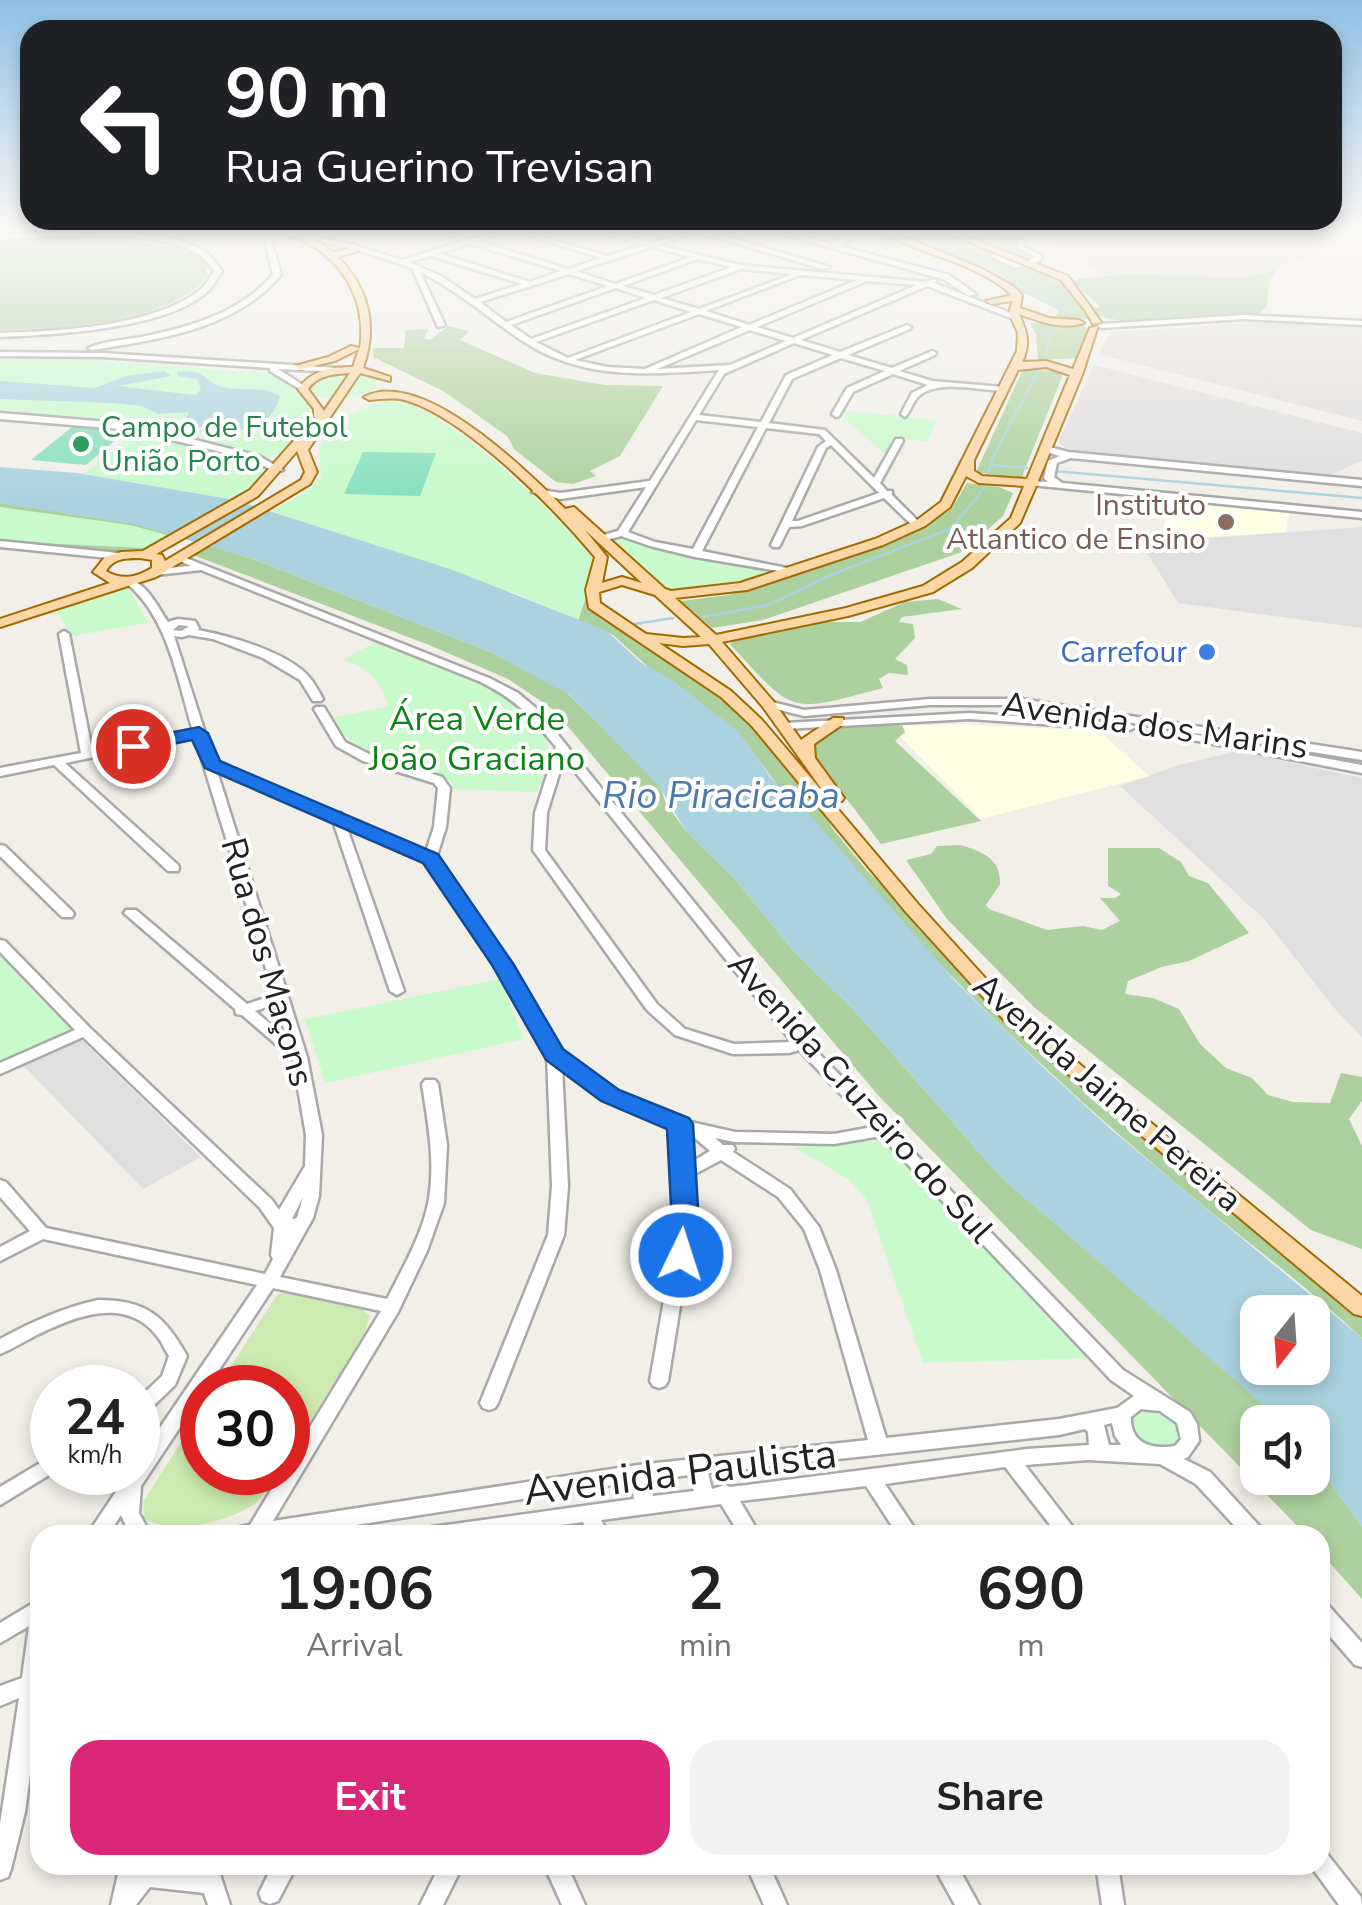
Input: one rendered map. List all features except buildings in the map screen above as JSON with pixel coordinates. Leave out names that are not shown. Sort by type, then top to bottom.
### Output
[{"type":"main road","points":[[149,555],[253,494],[323,417],[384,390],[386,377],[360,350],[358,320]]},
{"type":"main road","points":[[323,417],[305,392],[306,381],[338,371],[360,350],[368,320]]},
{"type":"main road","points":[[1019,320],[1026,359]]},
{"type":"main road","points":[[1047,320],[1089,324]]},
{"type":"main road","points":[[1089,320],[1089,324]]},
{"type":"main road","points":[[634,634],[713,640],[894,600],[928,588],[978,556],[1012,525],[1022,506],[1082,362],[1089,320]]},
{"type":"main road","points":[[300,366],[360,350]]},
{"type":"main road","points":[[0,621],[144,582],[310,478],[311,468],[302,450],[334,401],[338,371],[360,350]]},
{"type":"main road","points":[[592,590],[601,584],[622,581],[671,596],[707,594],[792,572],[918,525],[946,504],[997,391],[1014,368],[1026,359],[1064,366],[1082,362]]},
{"type":"main road","points":[[1064,366],[1076,375]]},
{"type":"main road","name":"Avenida Jaime Pereira","points":[[338,371],[386,377],[414,390],[492,442],[545,492],[601,557],[601,569],[592,590],[594,605],[726,694],[757,723],[912,908],[1010,1016],[1362,1308]]},
{"type":"main road","points":[[305,392],[334,401]]},
{"type":"main road","name":"Avenida Jaime Pereira","points":[[334,401],[396,396],[416,400],[494,452],[598,534],[713,640],[973,964],[1016,1010],[1362,1293]]},
{"type":"main road","points":[[276,472],[279,479],[295,478],[304,472],[305,459]]},
{"type":"main road","points":[[968,460],[968,472],[979,480]]},
{"type":"main road","points":[[1006,484],[1037,474]]},
{"type":"main road","points":[[957,482],[1006,484],[1018,490],[1022,506]]},
{"type":"main road","points":[[144,582],[161,562],[149,555]]},
{"type":"main road","points":[[101,576],[99,568],[112,558],[149,555],[181,559]]},
{"type":"main road","points":[[0,621],[76,592],[101,576],[144,582]]},
{"type":"main road","points":[[654,638],[688,633],[691,621]]},
{"type":"main road","points":[[680,663],[732,689],[770,721],[784,726]]},
{"type":"main road","points":[[807,760],[807,742],[838,721]]},
{"type":"street","points":[[0,334],[127,320]]},
{"type":"street","points":[[0,354],[104,350],[207,320]]},
{"type":"street","points":[[438,320],[441,326]]},
{"type":"street","points":[[497,320],[530,342],[568,360],[643,372],[728,367],[840,320]]},
{"type":"street","points":[[504,325],[518,320]]},
{"type":"street","points":[[530,342],[593,320]]},
{"type":"street","points":[[568,360],[674,320]]},
{"type":"street","points":[[727,320],[935,384],[997,391]]},
{"type":"street","points":[[643,372],[762,320]]},
{"type":"street","points":[[1089,324],[1194,320]]},
{"type":"street","points":[[1310,320],[1362,323]]},
{"type":"street","points":[[695,554],[789,377],[906,327]]},
{"type":"street","points":[[39,354],[104,350],[338,371]]},
{"type":"street","points":[[54,354],[68,352]]},
{"type":"street","points":[[836,414],[850,390],[932,353]]},
{"type":"street","points":[[247,364],[281,371],[305,392]]},
{"type":"street","points":[[620,533],[728,367]]},
{"type":"street","points":[[904,414],[915,395],[935,384]]},
{"type":"street","points":[[0,416],[132,427],[258,459],[276,472]]},
{"type":"street","points":[[693,417],[817,430],[918,525]]},
{"type":"street","points":[[776,546],[822,447],[831,440]]},
{"type":"street","points":[[876,482],[899,441]]},
{"type":"street","points":[[1046,449],[1080,456],[1362,482]]},
{"type":"street","points":[[1058,484],[1049,478],[1053,461],[1080,456]]},
{"type":"street","points":[[1037,474],[1058,484],[1362,515]]},
{"type":"street","points":[[545,492],[586,492],[652,483]]},
{"type":"street","points":[[786,524],[799,524],[889,494]]},
{"type":"street","points":[[908,512],[934,515]]},
{"type":"street","points":[[598,534],[620,533],[695,554],[792,572]]},
{"type":"street","points":[[0,548],[112,558]]},
{"type":"street","name":"Avenida Cruzeiro do Sul","points":[[181,559],[514,694],[576,762],[802,1044],[1117,1375],[1158,1402]]},
{"type":"street","name":"Avenida Cruzeiro do Sul","points":[[144,582],[213,569]]},
{"type":"street","points":[[144,582],[190,628]]},
{"type":"street","name":"Rua dos Maçons","points":[[144,582],[175,647],[199,733],[212,764],[300,1057],[314,1135],[314,1164],[304,1217],[268,1283],[160,1441]]},
{"type":"street","points":[[167,630],[174,623],[288,667],[304,679],[340,744],[367,758],[438,780],[444,788],[440,826],[430,859]]},
{"type":"street","points":[[175,647],[190,628]]},
{"type":"street","points":[[64,634],[87,754]]},
{"type":"street","name":"Avenida dos Marins","points":[[768,704],[804,712],[930,702],[1020,702],[1362,756]]},
{"type":"street","points":[[999,717],[986,713],[982,706],[1020,702]]},
{"type":"street","points":[[1026,718],[1048,715],[1052,711],[1046,705]]},
{"type":"street","name":"Avenida dos Marins","points":[[784,726],[838,721],[1026,718],[1154,730],[1362,769]]},
{"type":"street","points":[[1,770],[199,733]]},
{"type":"street","points":[[562,746],[541,813],[539,850],[652,1007],[680,1032],[733,1049],[789,1048],[802,1044]]},
{"type":"street","points":[[1274,753],[1304,754],[1310,746]]},
{"type":"street","points":[[55,760],[172,868]]},
{"type":"street","points":[[553,768],[562,762],[576,762]]},
{"type":"street","points":[[212,764],[430,859],[503,965],[554,1054],[610,1096],[688,1127],[743,1138],[834,1139],[885,1130]]},
{"type":"street","points":[[337,816],[396,992]]},
{"type":"street","points":[[0,849],[67,914]]},
{"type":"street","points":[[131,913],[300,1057]]},
{"type":"street","points":[[0,944],[266,1204],[281,1225],[304,1217],[290,1204],[266,1204]]},
{"type":"street","points":[[242,1011],[282,997]]},
{"type":"street","points":[[0,1069],[85,1031]]},
{"type":"street","points":[[490,1403],[556,1236],[560,1186],[554,1054]]},
{"type":"street","points":[[252,1525],[392,1306],[420,1250],[436,1203],[440,1146],[430,1084]]},
{"type":"street","points":[[688,1127],[722,1154],[784,1192],[811,1227],[828,1270],[879,1447]]},
{"type":"street","points":[[659,1382],[686,1225],[684,1173],[688,1127]]},
{"type":"street","points":[[684,1173],[722,1154],[743,1138]]},
{"type":"street","name":"Rua dos Maçons","points":[[279,1259],[281,1225],[314,1164]]},
{"type":"street","points":[[0,1186],[41,1234],[392,1306]]},
{"type":"street","points":[[0,1256],[41,1234]]},
{"type":"street","points":[[0,1347],[44,1323],[111,1303],[151,1316],[167,1331],[178,1356],[170,1380],[160,1389]]},
{"type":"street","points":[[1117,1375],[1123,1413],[1120,1423],[1128,1442],[1204,1478]]},
{"type":"street","points":[[1123,1413],[1136,1402],[1158,1402],[1170,1406],[1188,1422],[1190,1441],[1204,1478],[1246,1525]]},
{"type":"street","name":"Avenida Paulista","points":[[294,1525],[638,1473],[1090,1422],[1123,1413]]},
{"type":"street","points":[[1090,1422],[1100,1437],[1100,1446],[1093,1452]]},
{"type":"street","points":[[1157,1456],[1181,1452],[1190,1441]]},
{"type":"street","name":"Avenida Paulista","points":[[500,1525],[704,1496],[1093,1452],[1157,1456]]},
{"type":"street","points":[[1012,1461],[1060,1525]]},
{"type":"street","points":[[696,1466],[704,1496]]},
{"type":"street","points":[[638,1473],[645,1504]]},
{"type":"street","points":[[870,1477],[901,1525]]},
{"type":"street","points":[[0,1497],[30,1478]]},
{"type":"street","points":[[726,1494],[744,1525]]},
{"type":"street","name":"Rua dos Maçons","points":[[104,1525],[123,1495]]},
{"type":"street","name":"Rua dos Maçons","points":[[131,1495],[128,1506],[134,1525]]},
{"type":"street","points":[[588,1512],[594,1525]]},
{"type":"street","points":[[0,1634],[30,1614]]},
{"type":"street","points":[[1330,1621],[1362,1658]]},
{"type":"street","points":[[0,1696],[30,1684]]},
{"type":"street","points":[[0,1869],[30,1721]]},
{"type":"street","points":[[122,1905],[139,1875]]},
{"type":"street","points":[[173,1875],[212,1884]]},
{"type":"street","points":[[270,1893],[280,1875]]},
{"type":"street","points":[[431,1905],[447,1875]]},
{"type":"street","points":[[559,1875],[571,1902]]},
{"type":"street","points":[[762,1875],[776,1905]]},
{"type":"street","points":[[950,1875],[968,1905]]},
{"type":"street","points":[[1109,1875],[1113,1905]]},
{"type":"street","points":[[1330,1875],[1352,1905]]},
{"type":"shaded area","points":[[1287,321],[1362,325],[1362,421],[1098,354],[1111,332]]},
{"type":"shaded area","points":[[1094,365],[1362,433],[1362,461],[1328,476],[1067,450],[1058,442]]},
{"type":"shaded area","name":"Instituto Atlantico de Ensino","points":[[1168,497],[1290,509],[1286,532],[1163,540]]},
{"type":"shaded area","points":[[1362,527],[1362,628],[1178,603],[1141,543]]},
{"type":"shaded area","points":[[967,724],[1099,731],[1149,776],[981,819],[890,726]]},
{"type":"shaded area","points":[[1237,751],[1362,778],[1362,1037],[1265,920],[1120,786],[1179,765]]},
{"type":"shaded area","points":[[78,1037],[201,1157],[143,1189],[22,1064]]},
{"type":"green space","points":[[0,320],[112,320],[51,328],[0,330]]},
{"type":"green space","points":[[1084,320],[1077,323],[1087,328],[1093,338],[1077,358],[1038,360],[1036,335],[1030,323]]},
{"type":"green space","points":[[1115,320],[1200,320],[1179,326],[1141,324],[1139,328],[1119,328],[1129,323]]},
{"type":"green space","points":[[448,326],[469,331],[460,340],[535,373],[605,385],[663,386],[620,456],[590,471],[596,476],[573,484],[556,482],[514,449],[507,436],[443,391],[373,357],[374,348],[404,348],[406,330],[428,329],[424,339],[430,340]]},
{"type":"green space","points":[[0,359],[80,359],[276,374],[296,387],[316,409],[306,435],[293,449],[266,458],[138,425],[0,414]]},
{"type":"green space","points":[[1023,369],[1064,372],[1021,479],[976,472]]},
{"type":"green space","points":[[351,372],[377,379],[376,388],[341,399],[322,397],[306,389],[328,374]]},
{"type":"green space","points":[[387,400],[436,417],[464,436],[522,485],[587,550],[595,563],[578,620],[525,597],[272,511],[307,491],[321,476],[319,448],[338,418]]},
{"type":"green space","points":[[844,410],[937,420],[927,442],[897,438],[886,455],[843,417]]},
{"type":"green space","name":"Campo de Futebol União Porto","points":[[77,423],[130,428],[86,465],[31,460]]},
{"type":"green space","points":[[139,429],[253,459],[267,468],[267,473],[235,500],[84,474]]},
{"type":"green space","points":[[363,452],[436,453],[420,496],[344,494]]},
{"type":"green space","points":[[967,483],[1013,493],[1003,516],[962,552],[763,620],[712,628],[681,601],[728,595],[808,572],[922,529],[952,508]]},
{"type":"green space","points":[[0,503],[134,523],[176,535],[148,552],[112,554],[0,547]]},
{"type":"green space","points":[[0,507],[130,525],[167,535],[144,548],[0,541]]},
{"type":"green space","points":[[624,536],[780,573],[720,588],[673,592],[648,578],[608,541]]},
{"type":"green space","points":[[210,546],[253,559],[488,651],[565,691],[658,781],[666,803],[685,830],[735,879],[791,948],[854,1010],[1001,1177],[1266,1405],[1240,1405],[1240,1467],[877,1094],[554,710],[508,679],[193,555]]},
{"type":"green space","points":[[593,577],[587,598],[592,606],[723,695],[754,724],[815,795],[832,828],[864,867],[1006,1016],[1362,1316],[1362,1338],[1330,1310],[1330,1295],[1313,1295],[1158,1168],[1014,1038],[880,899],[797,800],[779,787],[737,731],[670,679],[655,673],[613,635],[578,620]]},
{"type":"green space","points":[[127,586],[148,623],[72,636],[56,611]]},
{"type":"green space","points":[[938,599],[962,609],[902,617],[899,622],[913,624],[915,638],[895,659],[907,665],[908,675],[889,673],[879,679],[883,688],[828,702],[810,704],[782,696],[730,644],[739,638],[816,622],[860,622],[905,602]]},
{"type":"green space","name":"Área Verde João Graciano","points":[[377,641],[480,683],[528,715],[543,734],[549,755],[537,792],[453,789],[452,783],[437,775],[370,752],[342,733],[332,718],[389,706],[373,677],[343,660]]},
{"type":"green space","points":[[844,723],[902,725],[905,732],[895,741],[981,821],[881,844],[813,755],[814,742]]},
{"type":"green space","points":[[961,845],[983,854],[997,868],[1000,884],[986,905],[989,909],[1047,930],[1083,926],[1102,930],[1120,921],[1100,898],[1121,894],[1108,886],[1108,848],[1159,848],[1181,862],[1189,876],[1208,883],[1249,933],[1189,961],[1128,981],[1125,994],[1153,998],[1179,1009],[1200,1044],[1226,1068],[1252,1078],[1268,1095],[1293,1102],[1330,1103],[1341,1073],[1362,1077],[1362,1101],[1349,1119],[1362,1146],[1362,1249],[1311,1230],[1034,1007],[947,919],[906,860],[931,854],[937,846]]},
{"type":"green space","points":[[0,954],[75,1031],[0,1065]]},
{"type":"green space","points":[[500,979],[524,1039],[325,1083],[305,1019]]},
{"type":"green space","points":[[883,1137],[1091,1358],[923,1363],[867,1200],[848,1179],[795,1148]]},
{"type":"green space","points":[[277,1295],[361,1307],[370,1317],[362,1339],[310,1421],[310,1365],[231,1365]]},
{"type":"green space","points":[[1159,1405],[1187,1430],[1176,1450],[1139,1446],[1127,1416],[1132,1410]]},
{"type":"green space","points":[[180,1444],[180,1495],[262,1495],[241,1511],[199,1525],[163,1525],[144,1519],[143,1502],[147,1495],[160,1495],[160,1475]]},
{"type":"green space","points":[[1330,1484],[1362,1526],[1362,1599],[1330,1563],[1330,1525],[1296,1525],[1267,1495],[1330,1495]]},
{"type":"water","points":[[164,371],[172,376],[117,386],[195,395],[201,390],[197,379],[178,376],[177,372],[187,371],[222,387],[280,396],[267,419],[230,431],[190,424],[186,421],[189,412],[158,414],[142,406],[112,403],[0,399],[0,381],[95,388],[125,376]]},
{"type":"water","name":"Rio Piracicaba","points":[[0,467],[77,473],[235,500],[453,570],[607,631],[640,662],[670,679],[738,731],[772,779],[797,800],[955,981],[1045,1069],[1113,1131],[1310,1295],[1240,1295],[1240,1385],[1001,1177],[854,1010],[791,948],[735,879],[685,830],[659,786],[570,695],[488,651],[253,559],[134,524],[0,503]]},
{"type":"water","points":[[1330,1311],[1362,1338],[1362,1526],[1330,1484],[1330,1405],[1263,1405],[1240,1385],[1330,1385]]},
{"type":"waterway","points":[[703,617],[768,605],[831,575],[952,528],[984,488],[993,457],[1045,358],[1051,335],[1065,320]]},
{"type":"waterway","points":[[992,465],[1027,468]]},
{"type":"waterway","points":[[1054,471],[1362,498]]},
{"type":"waterway","points":[[635,624],[673,618]]},
{"type":"place","name":"Campo de Futebol União Porto","points":[[81,444]]},
{"type":"place","name":"Instituto Atlantico de Ensino","points":[[1226,522]]},
{"type":"place","name":"Carrefour","points":[[1207,652]]},
{"type":"route","points":[[133,746],[199,733],[212,764],[422,852],[430,859],[503,965],[554,1054],[610,1096],[680,1124],[686,1225],[681,1255]]}]
